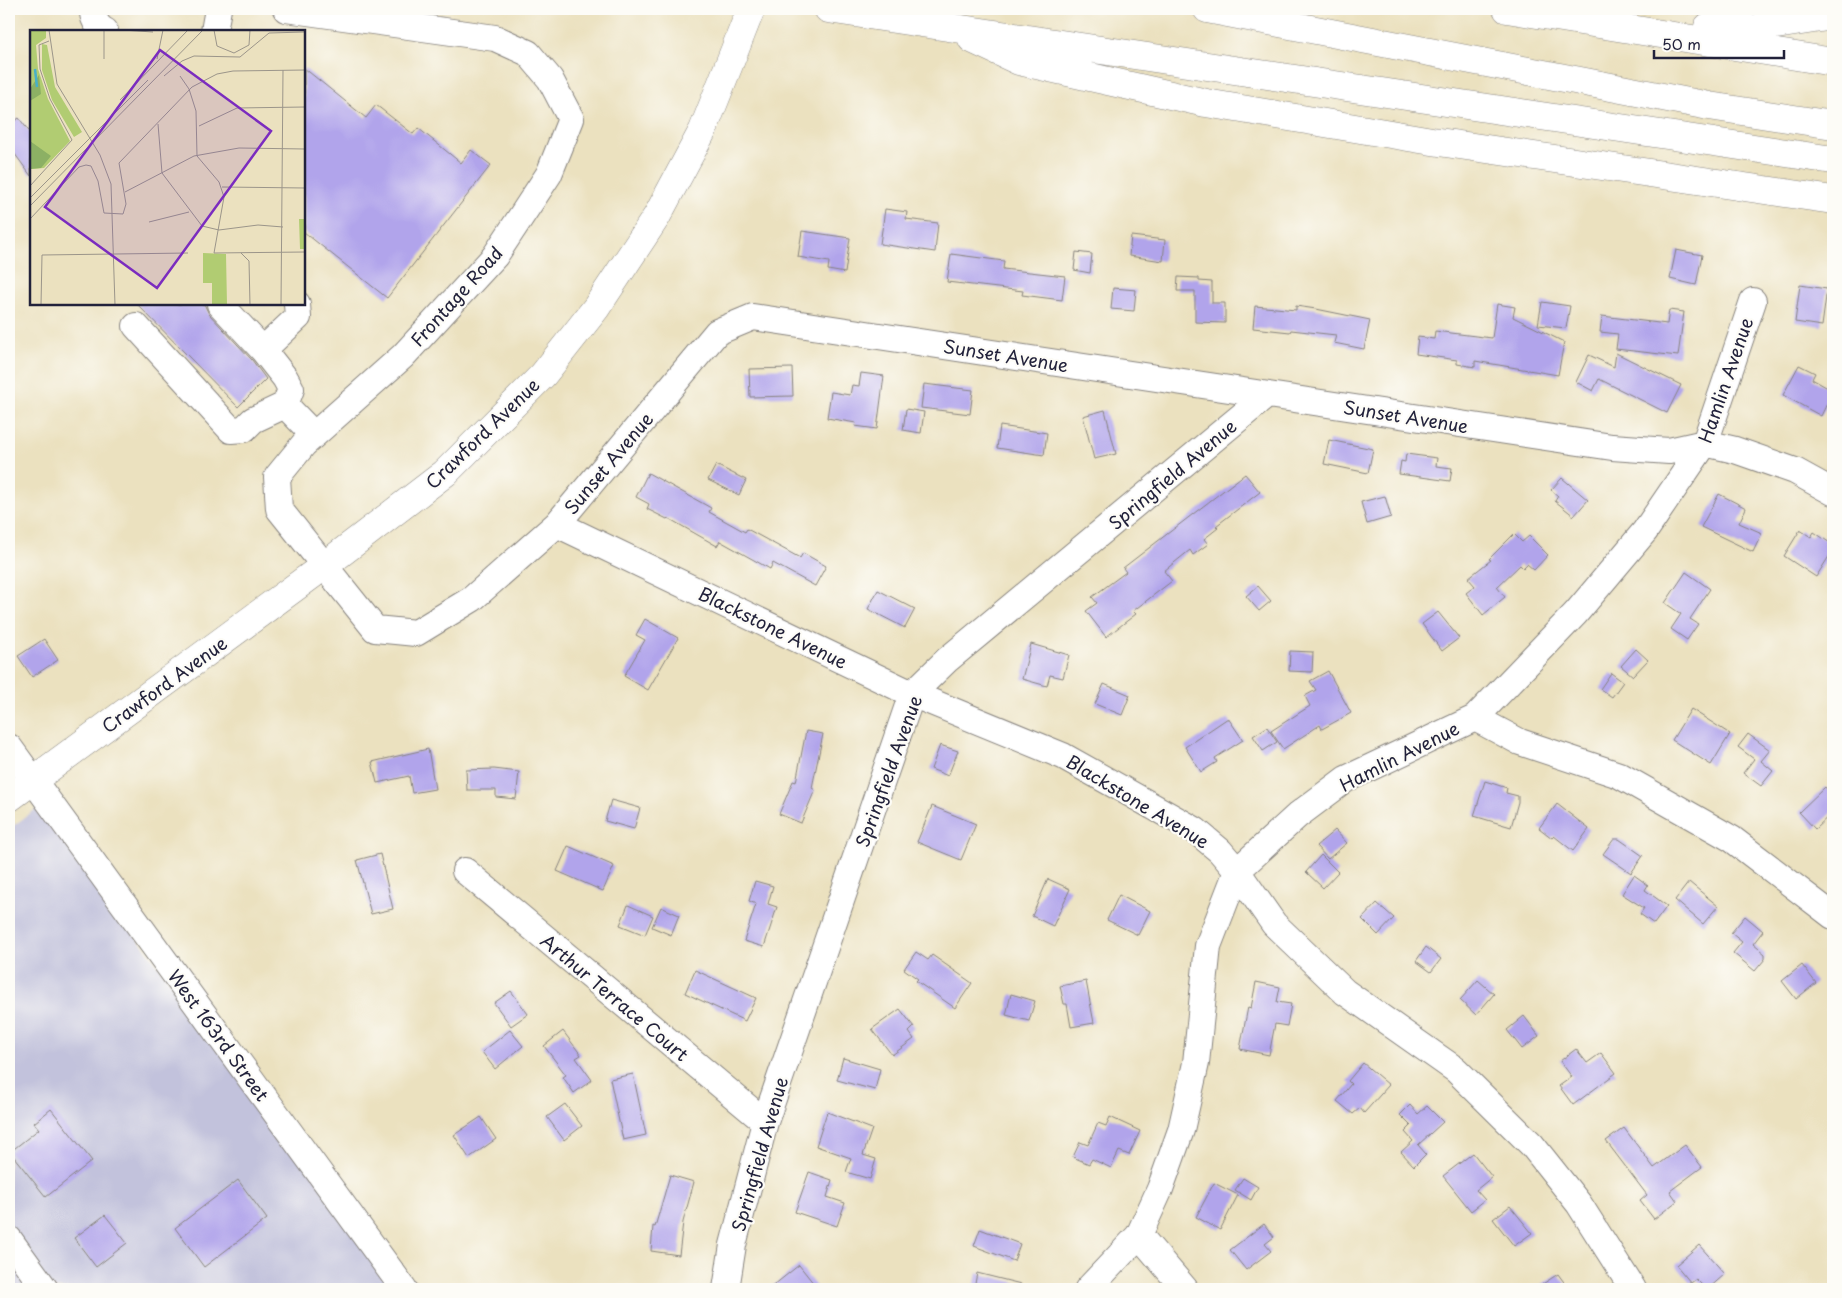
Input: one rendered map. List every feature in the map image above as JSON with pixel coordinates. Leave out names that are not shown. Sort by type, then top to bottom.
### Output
[{"type":"main road","name":"Crawford Avenue","points":[[9,798],[324,566],[445,473],[543,375],[596,308],[657,216],[703,130],[751,9]]},
{"type":"main road","points":[[828,9],[1833,160]]},
{"type":"main road","points":[[1207,9],[1709,106],[1833,125]]},
{"type":"main road","points":[[1507,9],[1833,62]]},
{"type":"main road","points":[[1561,18],[1750,29],[1833,16]]},
{"type":"main road","points":[[943,26],[1019,60],[1206,103],[1432,141],[1833,200]]},
{"type":"main road","points":[[1663,175],[1833,218]]},
{"type":"street","points":[[93,9],[92,15],[102,30]]},
{"type":"street","points":[[214,30],[218,9]]},
{"type":"street","name":"Frontage Road","points":[[286,9],[495,38],[528,53],[550,79],[571,118],[549,174],[495,256],[403,356],[304,444],[277,478],[279,508],[324,566]]},
{"type":"street","name":"Hamlin Avenue","points":[[1088,1289],[1139,1235],[1160,1189],[1181,1130],[1196,1063],[1208,946],[1237,871],[1298,815],[1346,780],[1475,718],[1576,613],[1645,531],[1705,443],[1753,301]]},
{"type":"street","points":[[136,326],[231,430],[244,429],[253,420],[285,405],[291,390],[285,378],[263,350],[221,305]]},
{"type":"street","points":[[263,350],[298,318],[297,305]]},
{"type":"street","name":"Sunset Avenue","points":[[324,566],[375,629],[416,632],[472,599],[557,524],[717,332],[753,317],[1612,447],[1669,451],[1705,443],[1735,450],[1795,471],[1833,492]]},
{"type":"street","name":"Springfield Avenue","points":[[726,1289],[732,1245],[764,1122],[912,694],[947,660],[1268,395]]},
{"type":"street","points":[[285,405],[314,435]]},
{"type":"street","name":"Blackstone Avenue","points":[[557,524],[912,694],[1063,756],[1194,830],[1220,851],[1237,871],[1274,924],[1345,992],[1456,1070],[1532,1145],[1579,1204],[1633,1289]]},
{"type":"street","points":[[1475,718],[1520,742],[1619,775],[1732,839],[1833,916]]},
{"type":"street","name":"West 163rd Street","points":[[9,748],[404,1289]]},
{"type":"street","name":"Arthur Terrace Court","points":[[465,872],[764,1122]]},
{"type":"street","points":[[1139,1235],[1185,1289]]},
{"type":"street","points":[[9,1239],[45,1289]]},
{"type":"shaded area","points":[[39,807],[401,1289],[9,1289],[9,829]]},
{"type":"building","points":[[305,69],[366,118],[376,105],[413,134],[418,128],[461,163],[471,150],[491,165],[387,298],[305,233]]},
{"type":"building","points":[[19,118],[30,133],[30,175],[9,146],[9,125]]},
{"type":"building","points":[[885,209],[907,212],[906,219],[938,223],[935,252],[880,244]]},
{"type":"building","points":[[802,231],[850,238],[845,273],[828,270],[829,262],[798,257]]},
{"type":"building","points":[[1131,236],[1165,240],[1163,261],[1129,256]]},
{"type":"building","points":[[1676,250],[1702,255],[1696,285],[1670,279]]},
{"type":"building","points":[[1076,252],[1092,254],[1090,273],[1074,270]]},
{"type":"building","points":[[951,254],[1004,261],[1003,269],[1065,276],[1062,300],[1022,295],[1023,291],[947,282]]},
{"type":"building","points":[[1178,277],[1199,278],[1199,281],[1212,282],[1212,303],[1225,303],[1225,323],[1195,322],[1195,291],[1177,291]]},
{"type":"building","points":[[1800,285],[1827,289],[1822,326],[1795,322]]},
{"type":"building","points":[[1113,288],[1136,290],[1134,311],[1111,309]]},
{"type":"building","points":[[1542,302],[1570,306],[1566,328],[1538,325]]},
{"type":"building","points":[[1497,304],[1515,307],[1513,317],[1564,342],[1558,375],[1475,361],[1475,367],[1457,364],[1457,360],[1416,354],[1418,337],[1434,339],[1435,331],[1492,338]]},
{"type":"building","points":[[138,305],[204,305],[209,314],[252,360],[266,379],[238,407]]},
{"type":"building","points":[[1255,306],[1296,310],[1296,306],[1370,320],[1364,349],[1334,343],[1336,335],[1253,328]]},
{"type":"building","points":[[1669,310],[1684,312],[1678,356],[1616,349],[1618,334],[1600,332],[1602,316],[1667,324]]},
{"type":"building","points":[[1616,353],[1681,385],[1667,413],[1599,379],[1593,391],[1576,382],[1589,355],[1614,367]]},
{"type":"building","points":[[1799,365],[1815,373],[1812,379],[1833,391],[1821,416],[1783,395]]},
{"type":"building","points":[[792,368],[793,396],[750,397],[749,369]]},
{"type":"building","points":[[861,373],[884,376],[877,429],[855,426],[856,423],[827,418],[831,392],[850,395],[852,385],[859,386]]},
{"type":"building","points":[[924,384],[973,390],[970,414],[921,408]]},
{"type":"building","points":[[906,409],[924,412],[921,433],[903,430]]},
{"type":"building","points":[[1105,410],[1116,454],[1094,459],[1083,416]]},
{"type":"building","points":[[1000,426],[1047,433],[1044,455],[997,448]]},
{"type":"building","points":[[1329,440],[1373,449],[1368,473],[1324,464]]},
{"type":"building","points":[[1406,454],[1437,458],[1436,466],[1452,468],[1450,481],[1399,474],[1401,461],[1405,462]]},
{"type":"building","points":[[716,465],[746,480],[739,495],[708,480]]},
{"type":"building","points":[[648,473],[711,508],[709,512],[745,532],[747,529],[800,558],[803,553],[826,566],[815,586],[773,563],[770,569],[720,541],[717,546],[668,518],[647,509],[649,504],[636,497]]},
{"type":"building","points":[[1245,474],[1260,492],[1216,526],[1218,528],[1204,539],[1208,544],[1193,555],[1190,550],[1164,571],[1172,581],[1133,611],[1136,614],[1106,637],[1086,611],[1097,603],[1092,597],[1126,572],[1123,568]]},
{"type":"building","points":[[1562,478],[1588,500],[1574,516],[1555,501],[1558,496],[1551,490]]},
{"type":"building","points":[[1719,494],[1746,508],[1739,523],[1762,533],[1753,552],[1701,527]]},
{"type":"building","points":[[1385,496],[1391,517],[1367,524],[1361,502]]},
{"type":"building","points":[[1800,530],[1811,537],[1814,532],[1833,545],[1833,550],[1816,577],[1784,556]]},
{"type":"building","points":[[1514,534],[1522,542],[1529,536],[1548,555],[1534,570],[1527,564],[1523,568],[1520,565],[1497,587],[1505,597],[1483,615],[1466,593],[1475,586],[1468,578],[1491,560],[1489,559]]},
{"type":"building","points":[[1686,572],[1710,589],[1690,619],[1698,624],[1687,640],[1671,629],[1681,614],[1665,603]]},
{"type":"building","points":[[1258,586],[1271,601],[1259,611],[1246,596]]},
{"type":"building","points":[[878,590],[915,609],[905,628],[868,609]]},
{"type":"building","points":[[1438,612],[1459,638],[1442,651],[1422,624]]},
{"type":"building","points":[[645,619],[678,638],[648,690],[624,676],[645,640],[636,635]]},
{"type":"building","points":[[44,639],[58,660],[32,677],[18,656]]},
{"type":"building","points":[[1031,644],[1069,655],[1063,678],[1050,675],[1047,686],[1022,679]]},
{"type":"building","points":[[1636,649],[1648,660],[1633,676],[1621,666]]},
{"type":"building","points":[[1290,651],[1313,652],[1312,672],[1289,671]]},
{"type":"building","points":[[1328,671],[1351,713],[1322,729],[1320,725],[1283,749],[1271,731],[1310,706],[1305,696],[1316,690],[1310,681]]},
{"type":"building","points":[[1611,673],[1623,682],[1612,697],[1600,689]]},
{"type":"building","points":[[1104,684],[1130,695],[1122,715],[1095,704]]},
{"type":"building","points":[[1691,709],[1730,734],[1711,765],[1672,740]]},
{"type":"building","points":[[1228,718],[1243,740],[1215,758],[1217,762],[1201,772],[1185,747]]},
{"type":"building","points":[[1267,727],[1277,742],[1263,751],[1253,736]]},
{"type":"building","points":[[806,731],[823,734],[812,788],[815,790],[801,823],[779,814],[793,781],[796,782]]},
{"type":"building","points":[[1748,734],[1770,750],[1761,761],[1773,771],[1761,786],[1743,773],[1754,759],[1738,747]]},
{"type":"building","points":[[940,745],[958,751],[948,776],[931,769]]},
{"type":"building","points":[[428,749],[435,789],[412,793],[409,776],[377,783],[372,762]]},
{"type":"building","points":[[494,769],[519,772],[516,799],[496,797],[496,790],[467,790],[466,770]]},
{"type":"building","points":[[1485,781],[1507,788],[1506,793],[1518,796],[1511,827],[1474,816]]},
{"type":"building","points":[[1825,787],[1833,796],[1833,812],[1815,829],[1799,812]]},
{"type":"building","points":[[611,800],[640,808],[634,829],[605,821]]},
{"type":"building","points":[[1557,804],[1589,829],[1573,851],[1554,836],[1552,838],[1539,828]]},
{"type":"building","points":[[932,806],[976,824],[961,860],[917,842]]},
{"type":"building","points":[[1335,830],[1347,843],[1328,859],[1316,846]]},
{"type":"building","points":[[1614,839],[1619,839],[1643,856],[1631,873],[1603,854]]},
{"type":"building","points":[[568,846],[614,866],[603,891],[557,871]]},
{"type":"building","points":[[380,854],[393,909],[371,914],[357,860]]},
{"type":"building","points":[[1321,855],[1338,872],[1323,888],[1306,872]]},
{"type":"building","points":[[1634,875],[1648,885],[1645,890],[1667,906],[1654,924],[1640,914],[1644,908],[1622,894]]},
{"type":"building","points":[[1048,879],[1070,889],[1053,926],[1032,916]]},
{"type":"building","points":[[755,881],[773,886],[768,904],[777,907],[764,947],[744,941],[756,904],[749,901]]},
{"type":"building","points":[[1689,882],[1718,906],[1703,924],[1675,900]]},
{"type":"building","points":[[1119,895],[1150,911],[1138,935],[1107,920]]},
{"type":"building","points":[[1377,903],[1394,918],[1378,935],[1362,919]]},
{"type":"building","points":[[628,905],[653,916],[645,935],[620,925]]},
{"type":"building","points":[[661,907],[679,915],[671,935],[652,927]]},
{"type":"building","points":[[1745,916],[1763,931],[1753,944],[1765,954],[1765,959],[1755,971],[1733,953],[1742,942],[1731,933]]},
{"type":"building","points":[[1426,947],[1441,959],[1431,972],[1416,961]]},
{"type":"building","points":[[916,952],[928,960],[932,955],[972,983],[955,1008],[916,981],[918,979],[904,969]]},
{"type":"building","points":[[1802,965],[1816,983],[1796,999],[1782,981]]},
{"type":"building","points":[[695,970],[756,998],[745,1021],[685,993]]},
{"type":"building","points":[[1478,980],[1494,994],[1476,1015],[1460,1000]]},
{"type":"building","points":[[1086,981],[1094,1023],[1071,1027],[1067,1004],[1064,1004],[1060,986]]},
{"type":"building","points":[[1256,982],[1280,987],[1277,1002],[1291,1004],[1287,1026],[1275,1024],[1269,1055],[1240,1049],[1248,1007],[1251,1008]]},
{"type":"building","points":[[511,991],[528,1014],[511,1026],[494,1003]]},
{"type":"building","points":[[1011,994],[1035,1001],[1029,1021],[1006,1015]]},
{"type":"building","points":[[900,1009],[914,1027],[909,1032],[914,1039],[892,1055],[872,1029]]},
{"type":"building","points":[[1524,1016],[1539,1036],[1522,1049],[1507,1030]]},
{"type":"building","points":[[510,1030],[523,1046],[495,1069],[482,1052]]},
{"type":"building","points":[[563,1031],[581,1055],[576,1058],[592,1080],[574,1093],[563,1077],[566,1075],[544,1046]]},
{"type":"building","points":[[1576,1049],[1587,1063],[1601,1053],[1616,1073],[1573,1105],[1559,1086],[1572,1077],[1560,1061]]},
{"type":"building","points":[[843,1058],[880,1069],[875,1090],[837,1080]]},
{"type":"building","points":[[1363,1063],[1389,1085],[1364,1113],[1360,1108],[1353,1114],[1337,1101],[1351,1084],[1348,1081]]},
{"type":"building","points":[[633,1074],[646,1135],[623,1140],[610,1079]]},
{"type":"building","points":[[565,1104],[582,1126],[564,1140],[547,1117]]},
{"type":"building","points":[[1410,1105],[1418,1114],[1427,1106],[1443,1122],[1418,1145],[1426,1154],[1414,1166],[1401,1152],[1413,1141],[1405,1132],[1411,1126],[1400,1115]]},
{"type":"building","points":[[51,1109],[92,1161],[46,1197],[10,1152],[39,1129],[34,1123]]},
{"type":"building","points":[[827,1112],[872,1129],[863,1155],[876,1159],[870,1179],[846,1172],[851,1158],[816,1146]]},
{"type":"building","points":[[481,1117],[496,1139],[469,1158],[454,1135]]},
{"type":"building","points":[[1110,1117],[1140,1131],[1129,1155],[1119,1151],[1111,1168],[1092,1159],[1089,1164],[1073,1157],[1080,1142],[1088,1145],[1098,1123],[1106,1126]]},
{"type":"building","points":[[1624,1128],[1654,1168],[1685,1145],[1702,1167],[1670,1191],[1677,1201],[1654,1219],[1640,1201],[1647,1195],[1606,1141]]},
{"type":"building","points":[[1473,1153],[1492,1177],[1476,1190],[1485,1200],[1471,1211],[1443,1176]]},
{"type":"building","points":[[809,1172],[832,1180],[827,1197],[845,1203],[837,1226],[795,1212]]},
{"type":"building","points":[[670,1175],[694,1182],[683,1222],[679,1255],[651,1251],[653,1226],[655,1227]]},
{"type":"building","points":[[1243,1178],[1258,1187],[1251,1200],[1235,1190]]},
{"type":"building","points":[[238,1180],[267,1219],[204,1267],[175,1228]]},
{"type":"building","points":[[1214,1183],[1238,1195],[1220,1230],[1196,1217]]},
{"type":"building","points":[[1510,1206],[1532,1233],[1514,1246],[1493,1219]]},
{"type":"building","points":[[105,1215],[127,1243],[96,1267],[74,1238]]},
{"type":"building","points":[[1264,1224],[1274,1237],[1265,1244],[1271,1251],[1246,1270],[1230,1250]]},
{"type":"building","points":[[980,1229],[1020,1244],[1014,1261],[974,1246]]},
{"type":"building","points":[[1699,1245],[1725,1274],[1708,1289],[1696,1279],[1691,1283],[1676,1265]]},
{"type":"building","points":[[799,1265],[818,1289],[769,1289]]},
{"type":"building","points":[[977,1273],[1021,1284],[1021,1289],[974,1289]]},
{"type":"building","points":[[1558,1274],[1569,1289],[1535,1289]]}]
